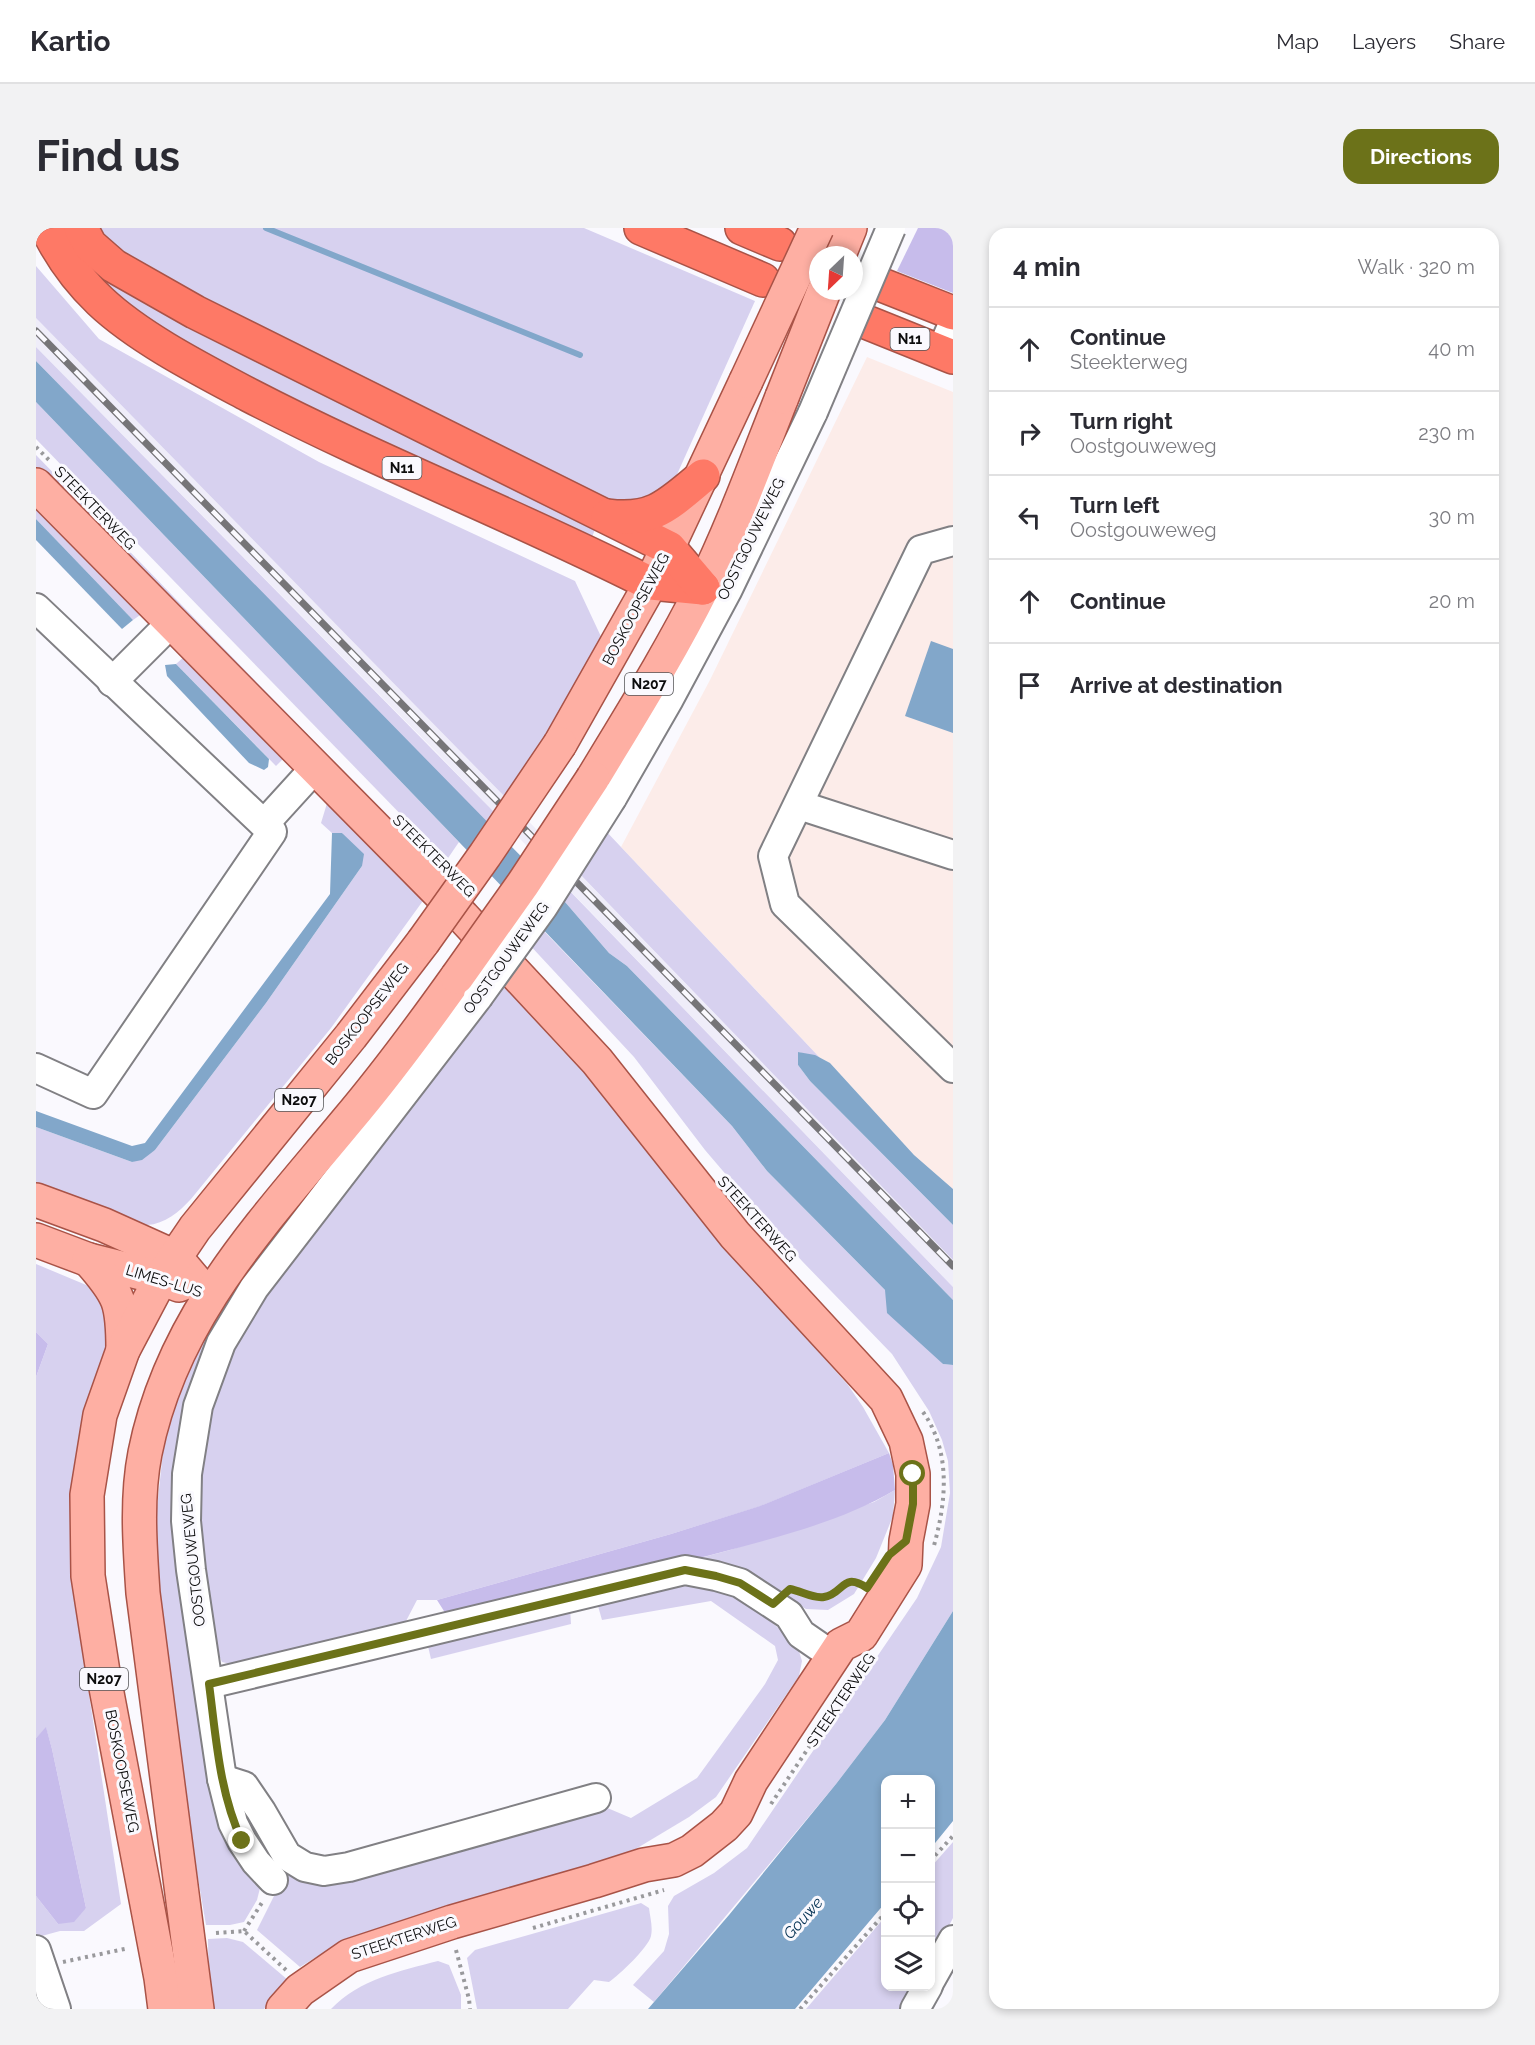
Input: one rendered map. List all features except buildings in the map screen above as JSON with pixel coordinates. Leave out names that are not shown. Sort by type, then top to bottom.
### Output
[{"type":"highway","name":"N11","points":[[48,228],[57,248],[100,302],[128,324],[175,354],[314,429],[584,550],[651,583],[702,588]]},
{"type":"highway","points":[[81,228],[90,245],[114,267],[195,312],[669,548],[702,588]]},
{"type":"highway","points":[[640,228],[763,280]]},
{"type":"highway","points":[[742,228],[780,244]]},
{"type":"highway","points":[[882,285],[953,313]]},
{"type":"highway","name":"N11","points":[[866,322],[949,344]]},
{"type":"highway","points":[[600,514],[628,518],[648,515],[668,505],[703,476]]},
{"type":"main road","name":"BOSKOOPSEWEG","points":[[165,2009],[162,1978],[103,1672],[87,1567],[87,1495],[92,1456],[100,1415],[123,1350],[168,1267],[195,1228],[351,1036],[423,942],[486,855],[560,744],[669,548],[817,228]]},
{"type":"main road","points":[[843,246],[850,228]]},
{"type":"main road","name":"N207","points":[[197,2009],[143,1593],[140,1547],[144,1456],[166,1381],[185,1338],[208,1296],[249,1240],[409,1044],[468,987],[523,884],[603,788],[717,557],[820,300]]},
{"type":"main road","name":"STEEKTERWEG","points":[[44,474],[171,623],[463,917],[597,1061],[735,1235],[886,1399],[906,1441],[913,1474],[913,1504],[919,1548],[904,1565],[861,1635],[751,1781],[729,1795],[699,1823],[665,1844],[644,1865],[442,1925],[349,1956],[300,1990],[283,2009]]},
{"type":"main road","name":"LIMES-LUS","points":[[36,1200],[104,1226],[208,1296]]},
{"type":"main road","name":"LIMES-LUS","points":[[36,1240],[89,1260],[168,1267]]},
{"type":"main road","points":[[89,1260],[108,1281],[118,1298],[123,1320],[123,1350]]},
{"type":"main road","name":"STEEKTERWEG","points":[[848,1653],[842,1625],[889,1555],[919,1548]]},
{"type":"street","name":"OOSTGOUWEWEG","points":[[603,788],[669,699],[727,591],[813,412],[891,228]]},
{"type":"street","points":[[953,541],[921,550],[773,856],[786,904],[953,1068]]},
{"type":"street","points":[[36,608],[272,832],[93,1094],[36,1068]]},
{"type":"street","points":[[112,682],[171,623]]},
{"type":"street","points":[[264,825],[315,768]]},
{"type":"street","points":[[799,805],[953,855]]},
{"type":"street","name":"OOSTGOUWEWEG","points":[[273,1880],[256,1862],[242,1841],[233,1823],[222,1779],[191,1570],[185,1497],[191,1441],[198,1406],[221,1343],[254,1288],[468,987]]},
{"type":"street","points":[[209,1684],[685,1570],[740,1583],[781,1609],[801,1634],[848,1653]]},
{"type":"street","points":[[222,1779],[244,1786],[287,1856],[305,1867],[324,1871],[349,1867],[596,1798]]},
{"type":"street","points":[[935,1972],[953,1940]]},
{"type":"street","points":[[39,1959],[56,2009]]},
{"type":"street","points":[[915,2009],[924,1991]]},
{"type":"path","name":"STEEKTERWEG","points":[[36,447],[44,474]]},
{"type":"path","points":[[919,1548],[942,1519],[945,1484],[941,1451],[927,1416],[920,1407]]},
{"type":"path","points":[[781,1609],[790,1589],[818,1598],[826,1597],[845,1583],[853,1581],[867,1588]]},
{"type":"path","name":"STEEKTERWEG","points":[[768,1808],[848,1653]]},
{"type":"path","points":[[935,1856],[953,1836]]},
{"type":"path","points":[[244,1931],[260,1907],[273,1880]]},
{"type":"path","points":[[523,1931],[673,1887]]},
{"type":"path","points":[[800,2009],[881,1917]]},
{"type":"path","points":[[216,1933],[244,1931],[286,1970]]},
{"type":"path","name":"STEEKTERWEG","points":[[467,1947],[456,1950],[470,1999],[470,2009]]},
{"type":"path","points":[[39,1959],[60,1962],[129,1948]]},
{"type":"shaded area","points":[[71,228],[146,295],[226,346],[596,527],[592,537],[219,374],[105,294]]},
{"type":"shaded area","points":[[92,228],[584,228],[755,301],[670,490],[615,507],[159,282]]},
{"type":"shaded area","points":[[918,228],[953,228],[953,293],[897,271]]},
{"type":"shaded area","points":[[36,266],[99,339],[319,462],[575,581],[604,643],[506,798],[36,318]]},
{"type":"shaded area","points":[[36,318],[506,798],[953,1260],[953,1287],[435,751],[36,347]]},
{"type":"shaded area","points":[[36,347],[496,814],[486,823],[36,361]]},
{"type":"shaded area","points":[[867,357],[953,392],[953,1189],[914,1155],[830,1063],[820,1058],[621,847],[710,680]]},
{"type":"shaded area","points":[[36,402],[459,842],[446,861],[36,439]]},
{"type":"shaded area","points":[[36,455],[308,735],[301,741],[36,469]]},
{"type":"shaded area","points":[[36,501],[143,613],[133,620],[36,519]]},
{"type":"shaded area","points":[[185,656],[284,758],[276,766],[176,664]]},
{"type":"shaded area","points":[[328,800],[425,898],[331,1028],[191,1199],[166,1220],[147,1225],[136,1224],[92,1210],[36,1186],[36,1127],[132,1162],[155,1150],[266,1003],[362,866],[342,833],[332,833],[321,823]]},
{"type":"shaded area","points":[[604,829],[820,1058],[798,1052],[798,1065],[810,1081],[953,1225],[953,1260],[576,870]]},
{"type":"shaded area","points":[[565,886],[953,1287],[953,1300],[627,966],[609,953],[559,895]]},
{"type":"shaded area","points":[[538,925],[732,1126],[767,1171],[885,1290],[943,1364],[953,1365],[953,1611],[885,1720],[836,1784],[654,2002],[633,1985],[664,1951],[669,1934],[668,1906],[674,1896],[714,1873],[747,1848],[917,1598],[941,1547],[950,1493],[948,1461],[942,1440],[929,1411],[892,1354],[802,1261],[746,1198],[705,1150],[634,1057],[526,941]]},
{"type":"shaded area","points":[[502,984],[563,1051],[583,1067],[703,1222],[848,1385],[889,1453],[761,1506],[671,1534],[437,1600],[417,1600],[405,1623],[239,1666],[222,1662],[215,1647],[195,1501],[204,1437],[219,1380],[238,1334],[268,1285]]},
{"type":"shaded area","points":[[394,1082],[192,1393],[179,1432],[173,1503],[261,1884],[257,1900],[244,1922],[230,1925],[206,1925],[185,1802],[152,1554],[164,1443],[177,1393],[222,1307],[291,1213]]},
{"type":"shaded area","points":[[36,1264],[91,1287],[108,1315],[106,1352],[84,1413],[70,1493],[70,1570],[121,1904],[84,1931],[60,1931],[38,1937],[36,1933],[36,1896],[58,1924],[86,1908],[46,1728],[36,1738],[36,1377],[48,1344],[36,1332]]},
{"type":"shaded area","points":[[36,1332],[48,1344],[36,1377]]},
{"type":"shaded area","points":[[889,1453],[893,1465],[895,1490],[851,1512],[805,1529],[711,1555],[449,1619],[437,1600],[671,1534],[760,1506]]},
{"type":"shaded area","points":[[895,1490],[893,1516],[876,1558],[854,1594],[828,1610],[806,1609],[737,1569],[693,1560],[874,1502]]},
{"type":"shaded area","points":[[682,1583],[716,1585],[746,1602],[797,1645],[802,1661],[799,1676],[716,1797],[689,1817],[629,1853],[583,1872],[344,1940],[300,1967],[257,1930],[288,1868],[598,1804],[631,1818],[697,1778],[765,1684],[778,1660],[775,1646],[711,1601],[602,1620],[596,1599]]},
{"type":"shaded area","points":[[570,1607],[571,1624],[431,1659],[427,1642]]},
{"type":"shaded area","points":[[46,1727],[86,1908],[74,1922],[58,1924],[36,1896],[36,1738]]},
{"type":"shaded area","points":[[953,1842],[953,1918],[935,1952],[935,1883],[935,1862]]},
{"type":"shaded area","points":[[641,1903],[649,1908],[652,1926],[651,1936],[645,1947],[626,1968],[609,1982],[594,1980],[568,2009],[477,2009],[467,1958],[475,1950]]},
{"type":"shaded area","points":[[881,1922],[881,1991],[914,1991],[903,2009],[806,2009]]},
{"type":"shaded area","points":[[227,1938],[243,1942],[288,1980],[264,2009],[209,2009],[208,1939]]},
{"type":"shaded area","points":[[438,1961],[449,1965],[461,1995],[461,2009],[331,2009],[342,1999],[368,1983]]},
{"type":"water","points":[[36,361],[559,895],[609,953],[627,966],[953,1300],[953,1365],[943,1364],[887,1313],[885,1290],[767,1171],[732,1126],[36,402]]},
{"type":"water","points":[[36,519],[133,620],[122,629],[36,540]]},
{"type":"water","points":[[931,641],[953,649],[953,733],[905,716]]},
{"type":"water","points":[[176,664],[269,759],[268,767],[264,770],[249,763],[167,676],[165,665]]},
{"type":"water","points":[[332,833],[342,833],[364,854],[362,866],[266,1003],[155,1150],[142,1160],[132,1162],[36,1127],[36,1111],[132,1146],[145,1143],[330,894]]},
{"type":"water","points":[[798,1052],[815,1055],[830,1063],[914,1155],[953,1189],[953,1225],[810,1081],[798,1065]]},
{"type":"water","name":"Gouwe","points":[[953,1611],[953,1821],[935,1843],[935,1775],[881,1775],[881,1908],[795,2009],[648,2009],[729,1915],[885,1720]]},
{"type":"waterway","points":[[266,228],[580,355]]},
{"type":"railway","points":[[36,331],[953,1266]]},
{"type":"route","points":[[242,1841],[233,1823],[222,1779],[209,1684],[685,1570],[740,1583],[773,1604],[790,1589],[818,1598],[826,1597],[845,1583],[853,1581],[867,1588],[889,1555],[906,1541],[913,1504],[913,1474]]}]
